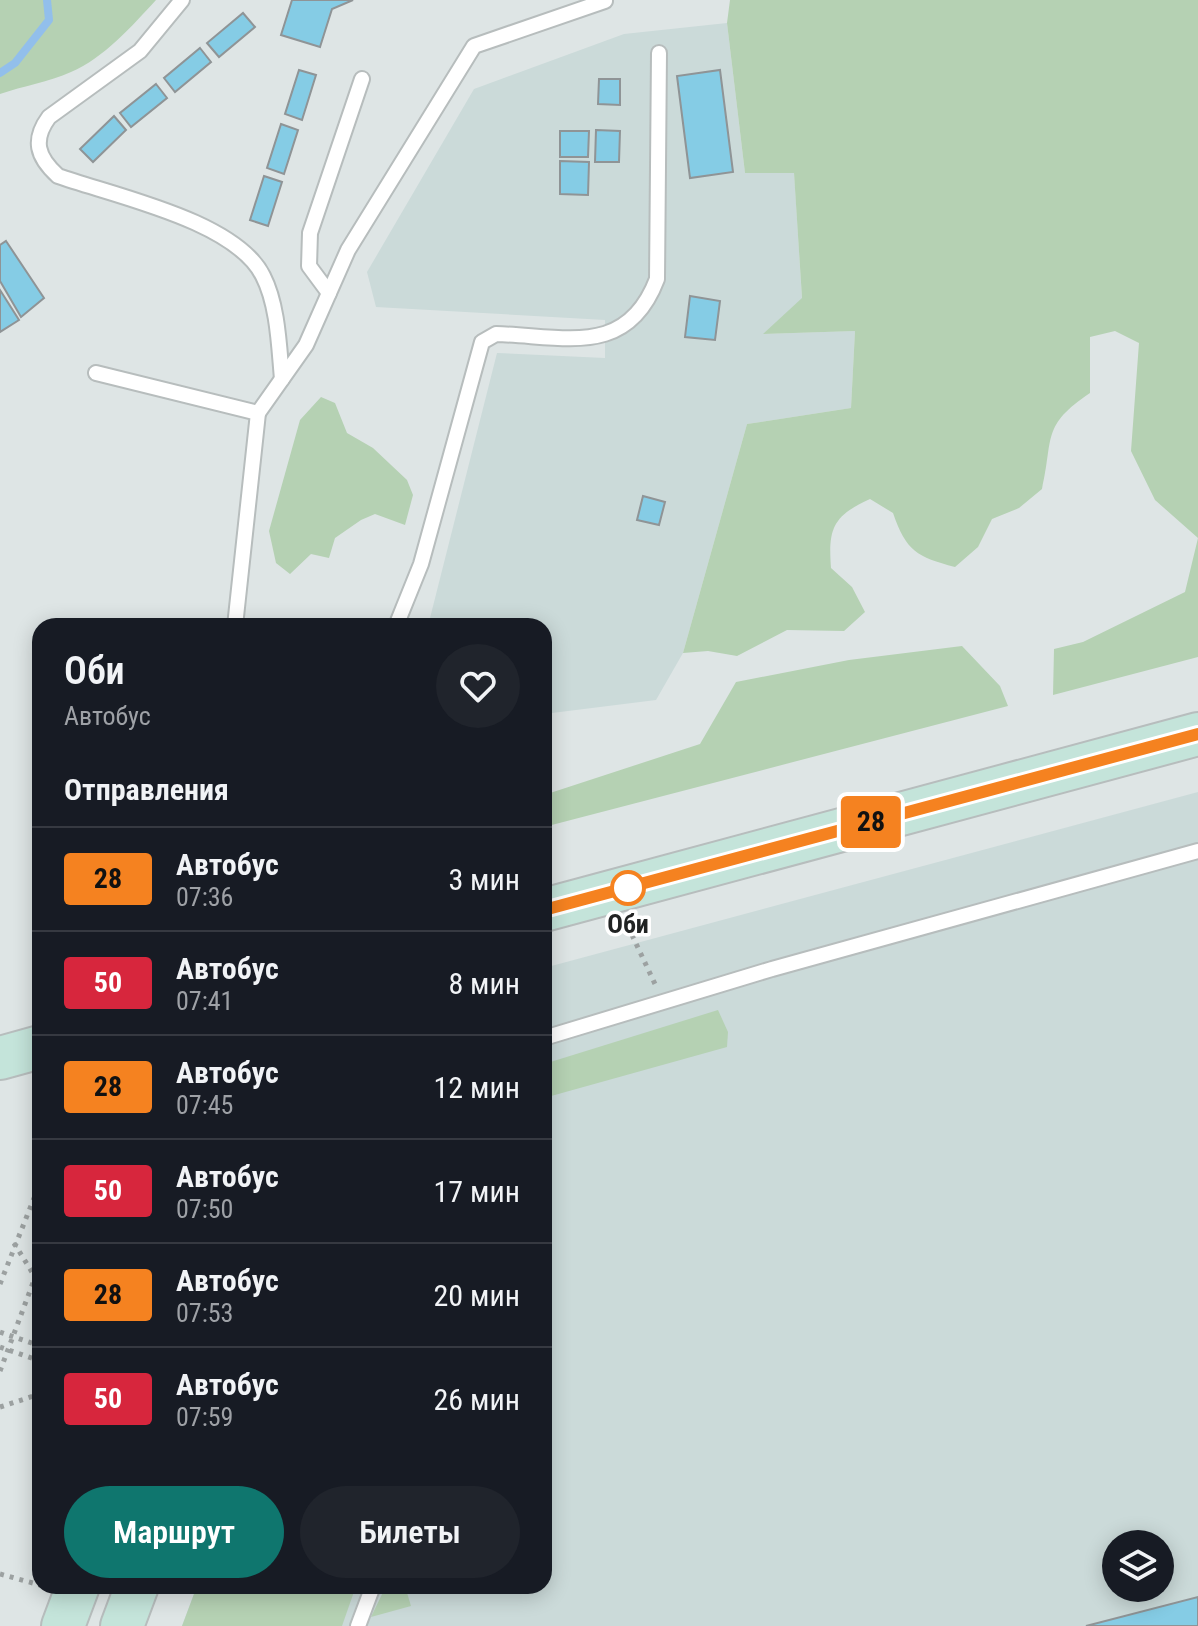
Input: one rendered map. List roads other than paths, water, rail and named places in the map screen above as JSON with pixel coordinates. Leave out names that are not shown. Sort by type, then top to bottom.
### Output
[{"type":"main road","points":[[552,908],[1198,734]]},
{"type":"main road","points":[[0,1058],[32,1049]]},
{"type":"main road","points":[[63,1626],[75,1594]]},
{"type":"main road","points":[[122,1626],[134,1594]]},
{"type":"lane","points":[[182,0],[140,51],[49,117],[40,130],[37,149],[45,164],[58,176],[216,230],[245,250],[264,278],[277,334],[282,379]]},
{"type":"lane","points":[[236,618],[258,413],[306,345],[348,250],[474,46],[605,1]]},
{"type":"lane","points":[[399,618],[421,564],[482,342],[496,334],[605,337],[627,326],[648,303],[657,279],[659,53]]},
{"type":"lane","points":[[329,293],[309,266],[310,233],[362,79]]},
{"type":"lane","points":[[96,373],[258,413]]},
{"type":"lane","points":[[552,1036],[772,969],[1198,851]]},
{"type":"lane","points":[[358,1626],[370,1594]]},
{"type":"waterway","points":[[0,73],[15,63],[49,20],[47,0]]},
{"type":"place","name":"Оби","points":[[628,888]]}]
